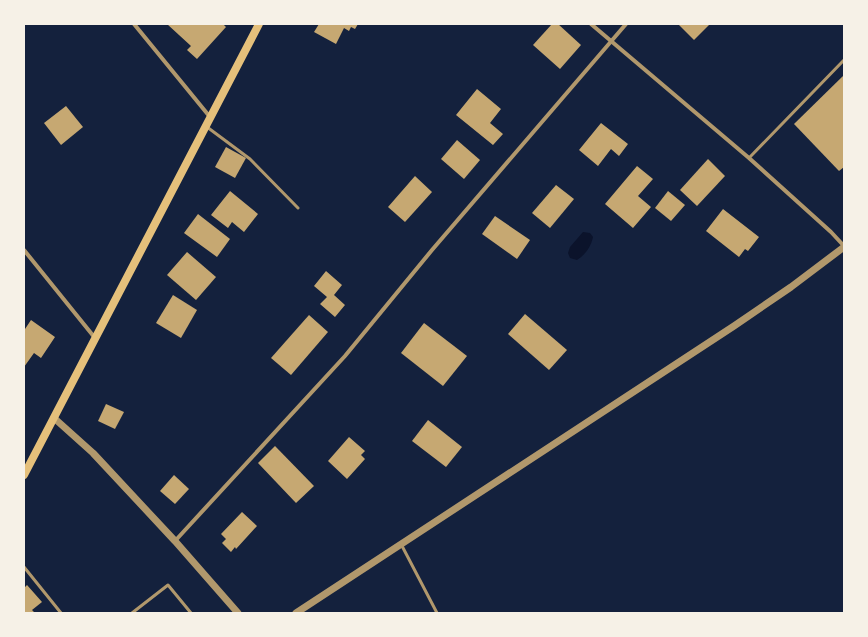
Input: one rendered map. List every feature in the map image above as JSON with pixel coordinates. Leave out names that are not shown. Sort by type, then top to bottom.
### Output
[{"type":"main road","points":[[24,476],[259,24]]},
{"type":"street","points":[[134,24],[210,117]]},
{"type":"street","points":[[296,613],[734,326],[791,287],[844,246],[831,232],[749,158],[591,24]]},
{"type":"street","points":[[175,541],[345,356],[432,250],[626,24]]},
{"type":"street","points":[[24,250],[95,339]]},
{"type":"street","points":[[54,418],[93,453],[175,541],[238,613]]},
{"type":"lane","points":[[749,158],[844,60]]},
{"type":"lane","points":[[206,126],[250,159],[298,208]]},
{"type":"lane","points":[[401,544],[437,613]]},
{"type":"lane","points":[[24,567],[61,613]]},
{"type":"lane","points":[[132,613],[168,585],[191,613]]},
{"type":"water","points":[[583,232],[590,233],[593,237],[589,247],[583,256],[577,260],[570,258],[568,253],[570,247]]},
{"type":"building","points":[[167,24],[223,24],[226,27],[197,59],[187,50],[191,46]]},
{"type":"building","points":[[319,24],[358,24],[355,29],[351,27],[349,31],[344,28],[336,44],[314,32]]},
{"type":"building","points":[[552,24],[558,24],[581,45],[560,69],[533,45]]},
{"type":"building","points":[[678,24],[710,24],[694,40]]},
{"type":"building","points":[[844,75],[844,167],[839,171],[794,124]]},
{"type":"building","points":[[477,89],[501,109],[490,123],[503,134],[493,145],[456,115]]},
{"type":"building","points":[[66,106],[83,127],[61,145],[44,123]]},
{"type":"building","points":[[601,123],[628,144],[619,156],[611,149],[598,166],[579,150]]},
{"type":"building","points":[[457,140],[480,160],[464,179],[441,159]]},
{"type":"building","points":[[226,147],[246,158],[235,178],[215,167]]},
{"type":"building","points":[[708,159],[725,176],[697,206],[680,190]]},
{"type":"building","points":[[637,166],[653,179],[638,196],[651,207],[633,228],[605,204]]},
{"type":"building","points":[[415,176],[432,192],[405,222],[388,207]]},
{"type":"building","points":[[556,185],[574,199],[550,228],[532,213]]},
{"type":"building","points":[[230,191],[258,214],[244,232],[232,222],[228,228],[211,215]]},
{"type":"building","points":[[668,191],[685,205],[671,221],[655,208]]},
{"type":"building","points":[[723,209],[759,237],[748,251],[745,249],[739,257],[706,231]]},
{"type":"building","points":[[198,214],[230,239],[217,257],[184,233]]},
{"type":"building","points":[[495,216],[530,240],[517,259],[482,234]]},
{"type":"building","points":[[187,252],[216,277],[196,300],[167,275]]},
{"type":"building","points":[[326,271],[342,285],[334,295],[345,305],[335,317],[320,304],[327,297],[314,286]]},
{"type":"building","points":[[173,295],[197,310],[181,338],[156,323]]},
{"type":"building","points":[[525,314],[567,350],[549,370],[508,334]]},
{"type":"building","points":[[309,315],[328,332],[291,375],[271,358]]},
{"type":"building","points":[[31,320],[55,337],[41,358],[34,353],[24,367],[24,328],[25,329]]},
{"type":"building","points":[[424,323],[467,356],[443,386],[401,353]]},
{"type":"building","points":[[106,404],[124,412],[115,429],[98,421]]},
{"type":"building","points":[[428,420],[462,447],[446,467],[412,441]]},
{"type":"building","points":[[349,437],[365,451],[361,455],[365,459],[347,479],[328,461]]},
{"type":"building","points":[[275,446],[314,486],[296,503],[258,463]]},
{"type":"building","points":[[174,475],[189,489],[175,504],[160,491]]},
{"type":"building","points":[[242,512],[257,526],[236,549],[235,547],[231,552],[222,543],[226,539],[221,534]]},
{"type":"building","points":[[27,585],[42,602],[32,610],[35,613],[24,613],[24,588]]}]
